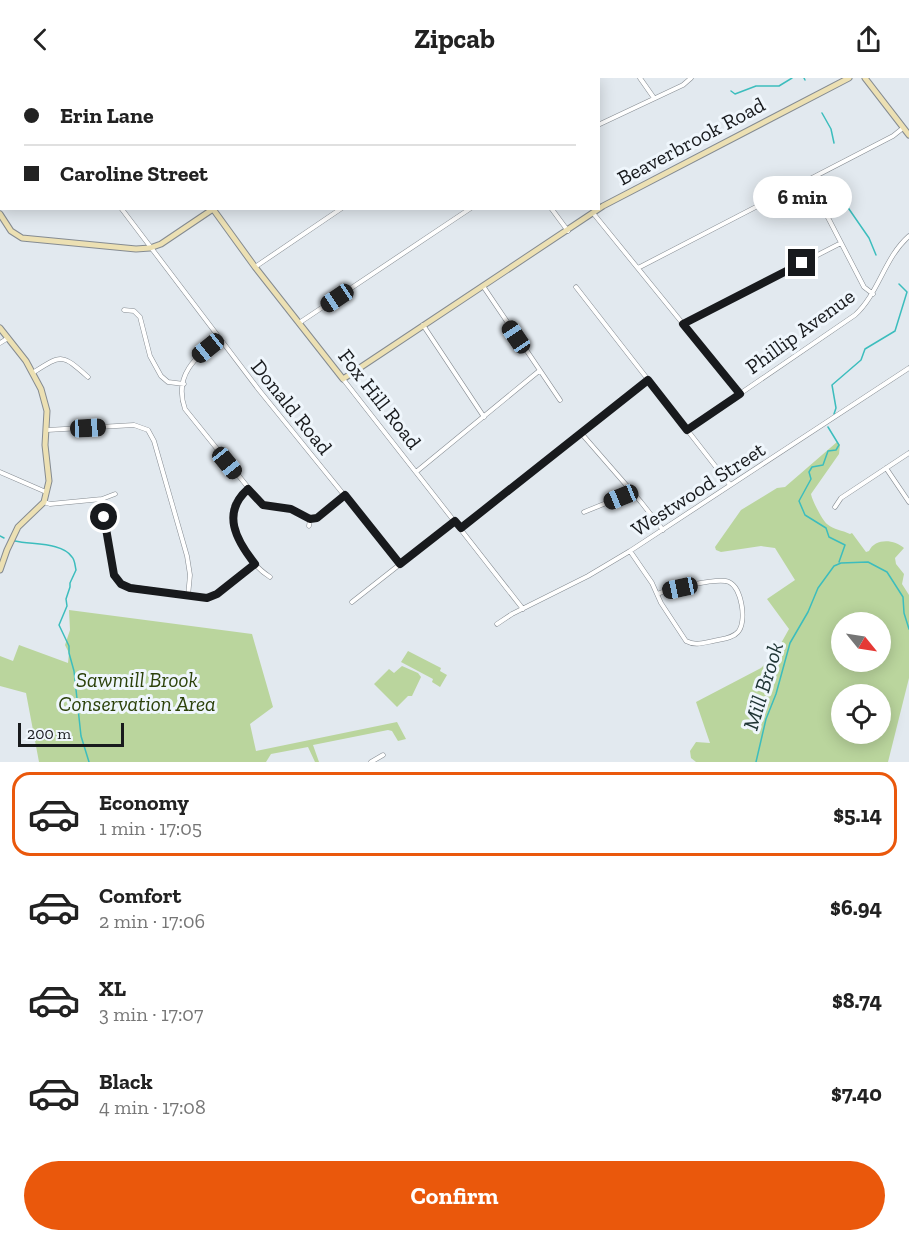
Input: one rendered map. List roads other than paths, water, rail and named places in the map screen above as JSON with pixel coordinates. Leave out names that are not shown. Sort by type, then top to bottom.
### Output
[{"type":"street","points":[[639,78],[654,98]]},
{"type":"street","points":[[600,123],[683,85],[691,78]]},
{"type":"street","name":"Beaverbrook Road","points":[[600,209],[849,78]]},
{"type":"street","points":[[865,78],[909,135]]},
{"type":"street","points":[[638,268],[893,136],[903,128]]},
{"type":"street","points":[[808,179],[864,287],[873,294]]},
{"type":"street","name":"Donald Road","points":[[122,210],[219,339],[400,564]]},
{"type":"street","points":[[0,214],[11,231],[22,238],[136,249],[161,244],[212,210]]},
{"type":"street","name":"Fox Hill Road","points":[[214,210],[255,267],[523,609]]},
{"type":"street","points":[[255,267],[339,210]]},
{"type":"street","points":[[299,323],[468,210]]},
{"type":"street","points":[[552,210],[568,231]]},
{"type":"street","name":"Beaverbrook Road","points":[[343,379],[599,210]]},
{"type":"street","points":[[593,213],[740,394]]},
{"type":"street","name":"Phillip Avenue","points":[[687,430],[855,315],[873,294],[896,251],[909,236]]},
{"type":"street","points":[[683,324],[841,243]]},
{"type":"street","points":[[482,286],[560,400]]},
{"type":"street","points":[[576,287],[730,485]]},
{"type":"street","points":[[124,310],[134,311],[140,317],[149,351],[161,376],[169,382],[184,384]]},
{"type":"street","points":[[423,325],[484,417]]},
{"type":"street","points":[[0,328],[34,372],[41,389],[46,406],[45,445],[49,481],[44,502],[18,527],[1,560],[0,570]]},
{"type":"street","points":[[0,343],[8,337]]},
{"type":"street","points":[[219,339],[194,360],[186,372],[182,399],[186,411],[248,489],[263,505],[291,509],[310,519],[317,518],[345,495]]},
{"type":"street","points":[[34,372],[54,359],[61,358],[87,377]]},
{"type":"street","name":"Westwood Street","points":[[497,624],[630,551],[909,368]]},
{"type":"street","points":[[416,472],[539,371]]},
{"type":"street","points":[[461,528],[648,380]]},
{"type":"street","points":[[46,430],[134,425],[148,430],[154,441],[187,556],[190,575],[188,596]]},
{"type":"street","points":[[581,433],[663,530]]},
{"type":"street","points":[[835,507],[840,498],[909,453]]},
{"type":"street","points":[[886,468],[909,502]]},
{"type":"street","points":[[0,472],[48,492]]},
{"type":"street","points":[[248,489],[237,500],[232,515],[240,544],[255,564],[270,577]]},
{"type":"street","points":[[584,512],[624,496],[631,490]]},
{"type":"street","points":[[44,502],[50,504],[102,499],[115,494]]},
{"type":"street","points":[[102,499],[113,572],[118,581],[128,587],[202,598],[213,596],[255,564]]},
{"type":"street","points":[[309,526],[310,519]]},
{"type":"street","points":[[352,602],[455,521]]},
{"type":"street","points":[[630,551],[652,583],[657,594],[681,637],[688,643],[696,644],[731,637],[741,627],[740,594],[736,586],[728,581],[717,580],[657,594]]},
{"type":"street","points":[[371,762],[383,755]]},
{"type":"waterway","points":[[731,91],[735,94],[756,86],[779,86],[792,78]]},
{"type":"waterway","points":[[822,113],[831,129],[834,143]]},
{"type":"waterway","points":[[838,185],[840,196],[869,238],[876,255]]},
{"type":"waterway","points":[[834,414],[836,408],[832,385],[861,360],[865,349],[895,331],[907,292],[899,284]]},
{"type":"waterway","points":[[828,427],[839,445],[836,450],[828,451],[823,465],[812,467],[809,472],[811,479],[799,501],[805,515],[826,528],[829,537],[845,545],[839,562]]},
{"type":"waterway","points":[[0,536],[4,538]]},
{"type":"waterway","points":[[15,541],[54,546],[67,552],[73,558],[76,570],[70,583],[66,599],[67,606],[59,625],[69,646],[81,736],[89,762]]},
{"type":"waterway","name":"Mill Brook","points":[[756,762],[766,719],[776,694],[790,643],[808,612],[818,588],[834,566],[841,563],[868,562],[887,572],[903,597],[904,613],[909,629]]},
{"type":"park label","name":"Sawmill Brook Conservation Area","points":[[137,691]]}]
